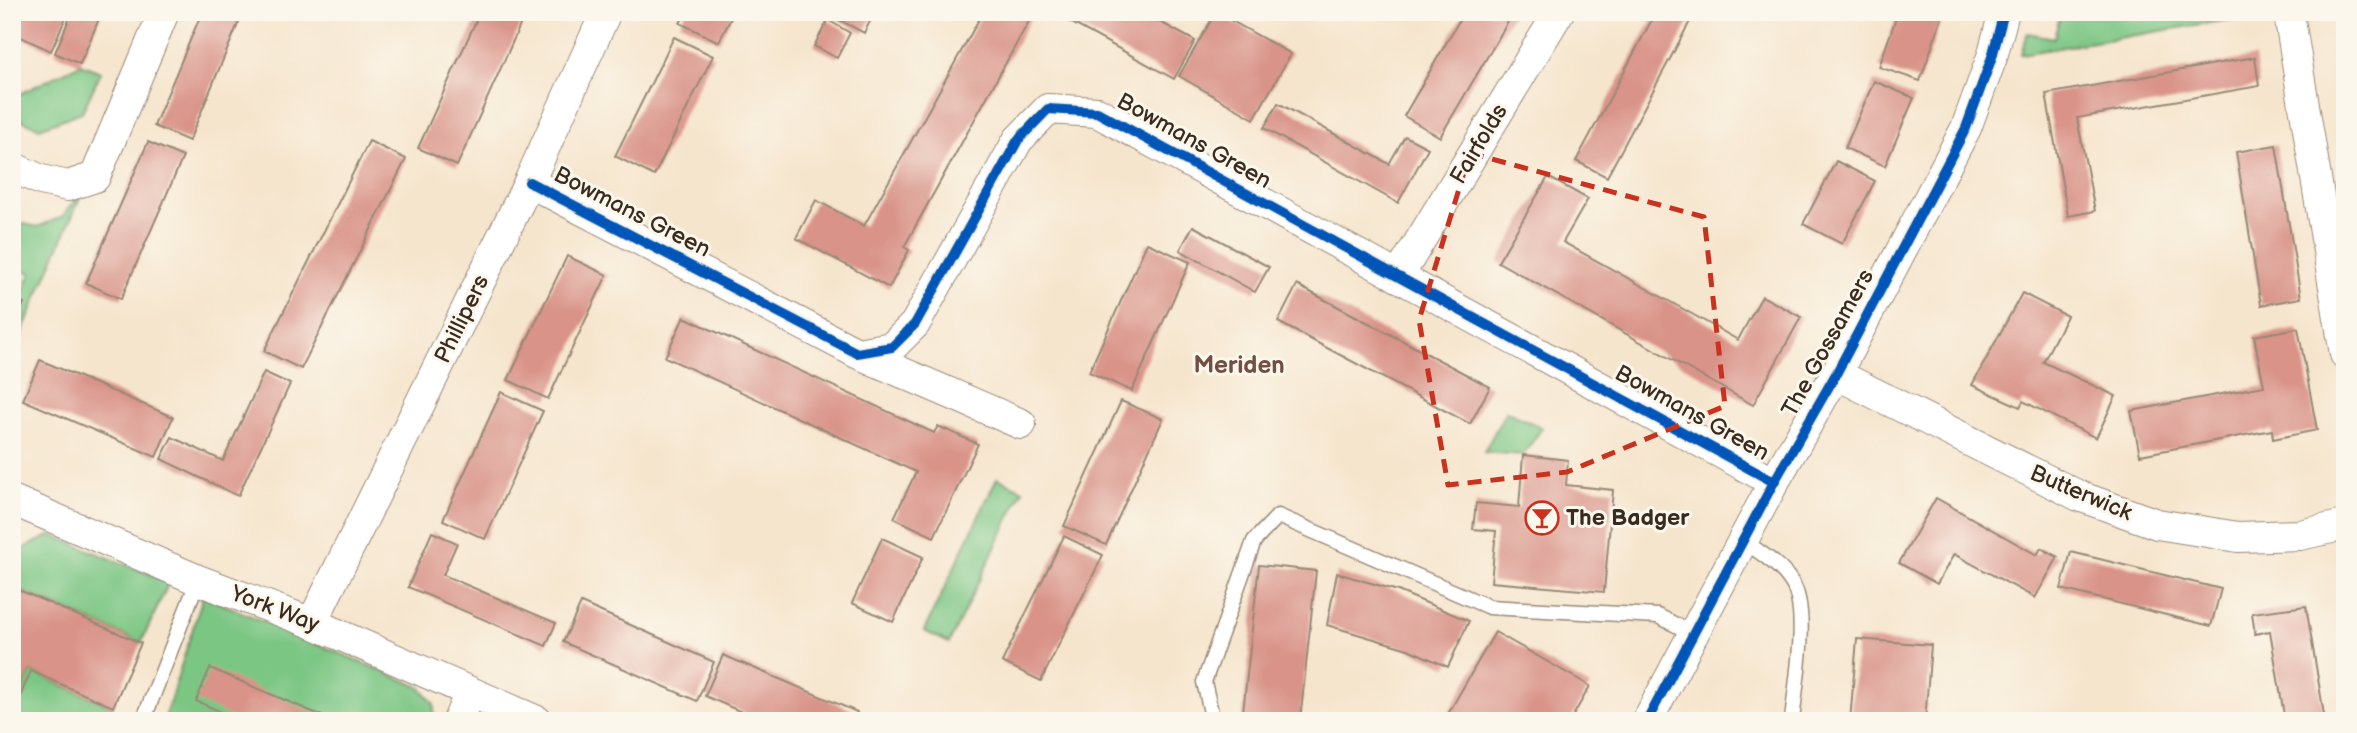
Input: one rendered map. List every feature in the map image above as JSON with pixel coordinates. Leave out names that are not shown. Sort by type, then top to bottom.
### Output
[{"type":"street","points":[[12,167],[41,180],[68,186],[95,177],[164,12]]},
{"type":"street","name":"Phillipers","points":[[312,623],[529,182],[606,12]]},
{"type":"street","name":"Fairfolds","points":[[1398,277],[1559,12]]},
{"type":"street","name":"The Gossamers","points":[[1647,721],[1966,128],[1992,57],[2004,12]]},
{"type":"street","points":[[2290,20],[2345,354]]},
{"type":"street","name":"Bowmans Green","points":[[529,182],[857,353],[892,347],[915,324],[1018,140],[1048,109],[1097,112],[1774,482]]},
{"type":"street","points":[[857,353],[1021,424]]},
{"type":"street","name":"Butterwick","points":[[1836,374],[2079,496],[2157,524],[2238,537],[2300,535],[2345,526]]},
{"type":"street","name":"York Way","points":[[12,500],[198,580],[312,623],[537,721]]},
{"type":"street","points":[[458,721],[470,692]]},
{"type":"lane","points":[[1213,721],[1204,682],[1255,541],[1278,516],[1489,607],[1658,616],[1694,634]]},
{"type":"lane","points":[[1743,540],[1777,565],[1798,596],[1800,632],[1792,721]]},
{"type":"lane","points":[[143,721],[198,580]]},
{"type":"highlighted area","points":[[1470,153],[1704,217],[1725,406],[1567,472],[1448,485],[1419,320]]},
{"type":"green space","points":[[2061,12],[2276,12],[2021,54],[2027,33],[2054,38]]},
{"type":"green space","points":[[80,64],[101,72],[82,112],[40,128],[12,116],[12,91],[20,94]]},
{"type":"green space","points":[[83,191],[12,355],[12,318],[31,273],[12,265],[12,221],[37,227],[62,217]]},
{"type":"green space","points":[[1506,411],[1542,428],[1523,455],[1484,452]]},
{"type":"green space","points":[[997,478],[1023,490],[949,643],[924,631]]},
{"type":"green space","points":[[51,535],[169,582],[141,643],[12,587],[12,561],[28,546]]},
{"type":"green space","points":[[203,596],[420,687],[434,704],[433,721],[164,721]]},
{"type":"green space","points":[[31,671],[113,707],[109,721],[12,721],[12,715]]},
{"type":"building","points":[[12,12],[62,12],[67,15],[51,51],[12,33]]},
{"type":"building","points":[[72,12],[102,12],[80,64],[55,53]]},
{"type":"building","points":[[202,12],[243,12],[189,141],[154,126]]},
{"type":"building","points":[[480,12],[526,12],[457,166],[418,148]]},
{"type":"building","points":[[686,12],[734,12],[719,42],[680,23]]},
{"type":"building","points":[[831,12],[875,12],[864,33],[830,15]]},
{"type":"building","points":[[983,12],[1034,12],[904,247],[909,250],[889,288],[796,238],[816,200],[864,226]]},
{"type":"building","points":[[1052,12],[1142,12],[1195,41],[1174,79]]},
{"type":"building","points":[[1216,12],[1291,54],[1254,119],[1179,76]]},
{"type":"building","points":[[1464,12],[1507,12],[1512,15],[1440,137],[1404,116]]},
{"type":"building","points":[[1656,12],[1695,12],[1607,177],[1576,161]]},
{"type":"building","points":[[1898,12],[1944,12],[1920,81],[1879,67]]},
{"type":"building","points":[[828,20],[850,33],[837,58],[814,46]]},
{"type":"building","points":[[674,37],[713,56],[654,176],[615,156]]},
{"type":"building","points":[[2255,57],[2259,86],[2077,118],[2095,211],[2068,216],[2046,94]]},
{"type":"building","points":[[1874,81],[1914,98],[1885,166],[1845,148]]},
{"type":"building","points":[[1278,103],[1389,164],[1405,136],[1428,148],[1398,203],[1264,128]]},
{"type":"building","points":[[369,141],[406,159],[301,369],[264,351]]},
{"type":"building","points":[[148,142],[183,157],[121,299],[86,283]]},
{"type":"building","points":[[2276,145],[2301,298],[2261,305],[2236,152]]},
{"type":"building","points":[[1836,161],[1875,181],[1842,244],[1803,224]]},
{"type":"building","points":[[1548,177],[1588,199],[1563,242],[1738,340],[1762,296],[1801,317],[1753,405],[1498,262]]},
{"type":"building","points":[[1193,226],[1269,267],[1255,292],[1180,250]]},
{"type":"building","points":[[1147,243],[1190,262],[1132,391],[1089,372]]},
{"type":"building","points":[[567,256],[607,275],[548,399],[508,380]]},
{"type":"building","points":[[1297,285],[1490,387],[1470,424],[1278,322]]},
{"type":"building","points":[[2022,293],[2067,316],[2043,362],[2116,396],[2096,438],[2023,401],[2020,407],[1972,385]]},
{"type":"building","points":[[12,297],[24,303],[12,329]]},
{"type":"building","points":[[684,317],[934,433],[938,426],[978,444],[934,537],[894,518],[916,472],[665,357]]},
{"type":"building","points":[[2298,328],[2317,430],[2273,439],[2272,430],[2140,455],[2131,411],[2264,386],[2254,336]]},
{"type":"building","points":[[40,360],[173,417],[156,457],[23,400]]},
{"type":"building","points":[[264,372],[290,384],[238,496],[161,459],[172,437],[223,461]]},
{"type":"building","points":[[501,392],[543,411],[485,539],[443,520]]},
{"type":"building","points":[[1121,401],[1163,419],[1106,545],[1064,526]]},
{"type":"building","name":"The Badger","points":[[1523,455],[1568,460],[1566,485],[1613,490],[1604,592],[1491,582],[1496,531],[1473,529],[1476,503],[1519,507]]},
{"type":"building","points":[[1936,498],[2037,555],[2041,548],[2058,557],[2035,598],[1954,554],[1937,584],[1899,563]]},
{"type":"building","points":[[432,532],[457,543],[443,575],[556,623],[546,646],[408,587]]},
{"type":"building","points":[[1064,536],[1103,555],[1041,681],[1002,662]]},
{"type":"building","points":[[882,538],[923,557],[893,622],[852,603]]},
{"type":"building","points":[[2071,552],[2221,589],[2211,626],[2061,589]]},
{"type":"building","points":[[1259,565],[1316,571],[1300,721],[1242,721]]},
{"type":"building","points":[[1337,573],[1398,591],[1469,621],[1448,667],[1408,649],[1327,625]]},
{"type":"building","points":[[12,587],[141,643],[113,707],[31,671],[12,715]]},
{"type":"building","points":[[581,603],[714,662],[697,701],[563,642]]},
{"type":"building","points":[[2306,606],[2325,721],[2285,721],[2270,631],[2255,634],[2252,613]]},
{"type":"building","points":[[1495,632],[1590,686],[1570,721],[1444,721]]},
{"type":"building","points":[[1857,639],[1931,645],[1925,721],[1850,721]]},
{"type":"building","points":[[723,655],[857,712],[853,721],[762,721],[705,696]]},
{"type":"building","points":[[210,668],[334,721],[242,721],[196,701]]},
{"type":"cycle path","points":[[1647,721],[1966,128],[1992,57],[2004,12]]},
{"type":"cycle path","points":[[529,182],[857,353],[892,347],[915,324],[1018,140],[1048,109],[1097,112],[1774,482]]},
{"type":"place","name":"The Badger","points":[[1542,518]]},
{"type":"district","name":"Meriden","points":[[1239,365]]}]
